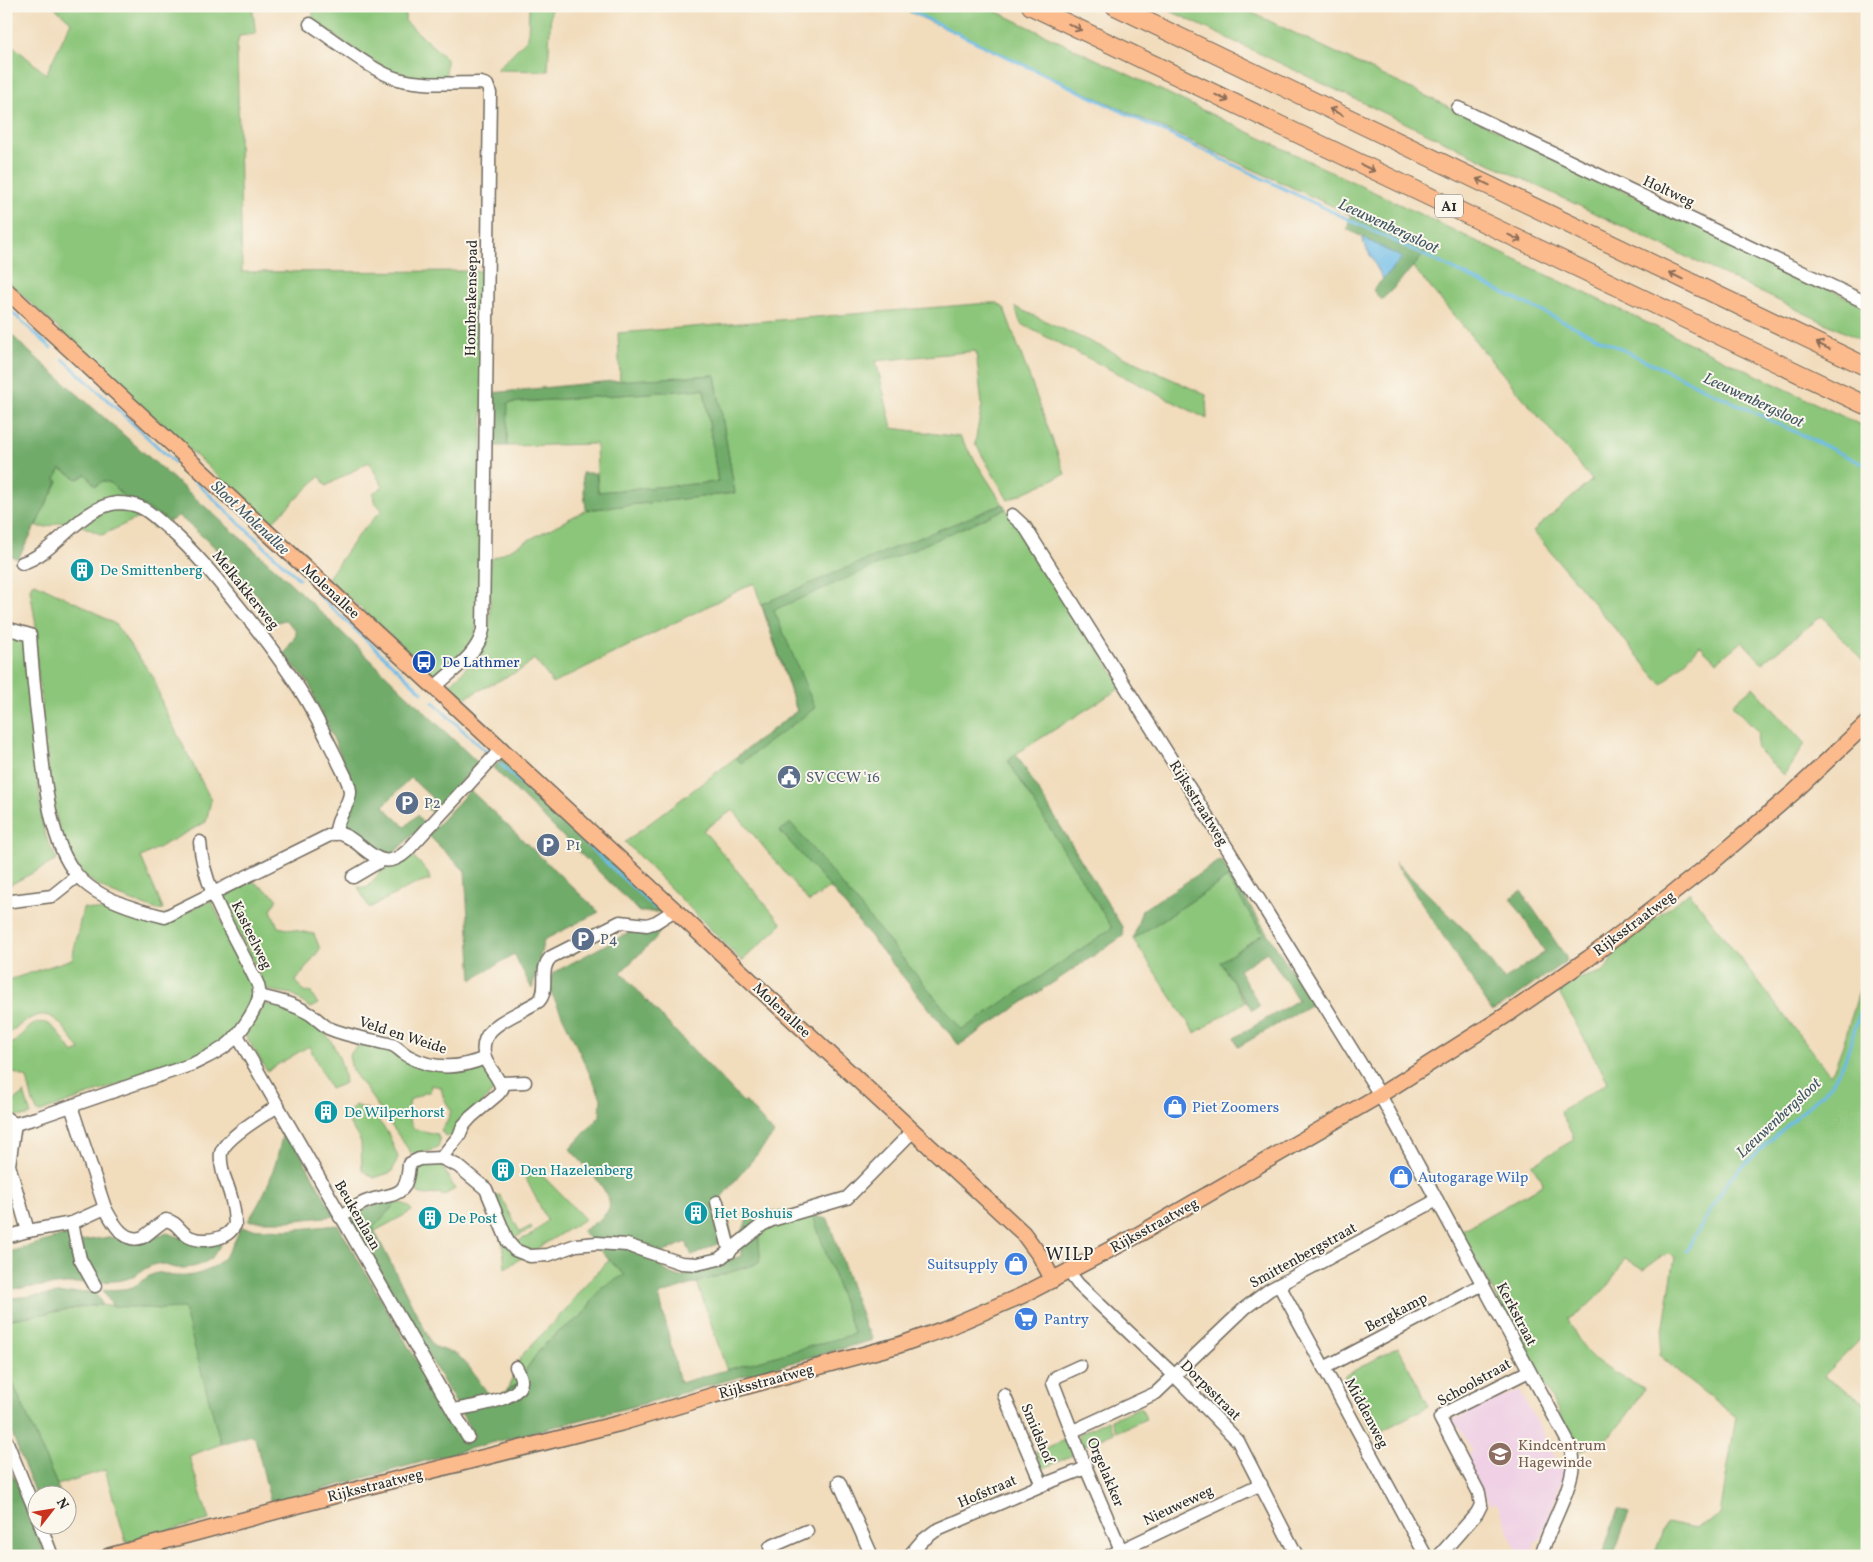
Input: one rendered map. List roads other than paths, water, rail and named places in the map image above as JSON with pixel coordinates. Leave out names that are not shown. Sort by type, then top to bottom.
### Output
[{"type":"highway","name":"A1","points":[[1031,6],[1867,406]]},
{"type":"highway","name":"A1","points":[[1115,6],[1867,367]]},
{"type":"main road","name":"Molenallee","points":[[6,290],[1023,1234],[1040,1256],[1053,1280]]},
{"type":"main road","name":"Rijksstraatweg","points":[[109,1556],[374,1485],[621,1423],[714,1395],[899,1345],[976,1316],[1053,1280],[1170,1216],[1380,1095],[1508,1014],[1589,958],[1641,919],[1753,829],[1867,723]]},
{"type":"street","name":"Hombrakensepad","points":[[310,24],[374,68],[396,78],[420,83],[481,83],[487,85],[490,93],[483,630],[481,638],[471,654],[435,687]]},
{"type":"street","name":"Holtweg","points":[[1458,108],[1867,304]]},
{"type":"street","name":"Melkakkerweg","points":[[22,563],[34,557],[90,514],[110,505],[131,504],[146,510],[158,519],[212,573],[273,651],[306,700],[333,751],[350,791],[333,834]]},
{"type":"street","name":"Rijksstraatweg","points":[[1012,515],[1025,527],[1380,1095]]},
{"type":"street","name":"Kasteelweg","points":[[6,628],[30,634],[43,769],[54,830],[64,856],[77,876],[109,898],[138,910],[165,917],[214,894],[258,985],[259,996]]},
{"type":"street","points":[[353,877],[382,860],[393,859],[403,854],[501,749]]},
{"type":"street","points":[[200,842],[201,858],[214,894],[333,834],[345,836],[369,854],[382,860]]},
{"type":"street","points":[[6,903],[52,896],[77,876]]},
{"type":"street","points":[[441,1158],[459,1136],[463,1126],[471,1116],[502,1089],[501,1083],[486,1058],[483,1043],[485,1036],[509,1017],[538,1001],[542,995],[545,966],[551,957],[620,922],[647,925],[656,922],[674,910]]},
{"type":"street","points":[[28,1231],[9,1165],[10,1121],[71,1106],[193,1064],[228,1044],[237,1035],[256,1005],[259,996]]},
{"type":"street","name":"Veld en Weide","points":[[259,996],[294,1005],[315,1017],[327,1027],[360,1039],[394,1046],[408,1056],[426,1063],[451,1067],[470,1064],[486,1058]]},
{"type":"street","name":"Beukenlaan","points":[[237,1035],[340,1217],[468,1436]]},
{"type":"street","points":[[501,1083],[525,1082]]},
{"type":"street","name":"Kerkstraat","points":[[1380,1095],[1571,1449],[1573,1463],[1570,1478],[1541,1556]]},
{"type":"street","points":[[71,1106],[105,1208],[113,1223],[121,1232],[135,1238],[141,1238],[166,1220],[177,1225],[185,1235],[202,1240],[228,1234],[235,1225],[232,1197],[222,1168],[221,1152],[226,1145],[247,1127],[278,1106]]},
{"type":"street","points":[[340,1217],[367,1201],[398,1194],[404,1188],[408,1174],[408,1164],[419,1159],[441,1158],[492,1188],[508,1242],[515,1250],[530,1256],[548,1255],[576,1245],[597,1242],[627,1245],[666,1259],[688,1264],[713,1261],[730,1252],[762,1225],[799,1211],[847,1198],[913,1131]]},
{"type":"street","points":[[459,1136],[458,1155],[466,1172]]},
{"type":"street","name":"Smittenbergstraat","points":[[1175,1376],[1245,1308],[1279,1285],[1437,1200]]},
{"type":"street","points":[[717,1202],[730,1252]]},
{"type":"street","points":[[6,1237],[72,1223],[105,1208]]},
{"type":"street","points":[[72,1223],[80,1259],[96,1286]]},
{"type":"street","name":"Dorpsstraat","points":[[1069,1272],[1081,1287],[1175,1376],[1238,1441],[1296,1556]]},
{"type":"street","name":"Bergkamp","points":[[1324,1368],[1483,1284]]},
{"type":"street","name":"Middenweg","points":[[1279,1285],[1426,1556]]},
{"type":"street","points":[[1073,1431],[1053,1383],[1056,1377],[1080,1366]]},
{"type":"street","points":[[453,1410],[486,1403],[514,1393],[519,1389],[522,1382],[516,1367]]},
{"type":"street","name":"Schoolstraat","points":[[1439,1556],[1477,1513],[1481,1505],[1479,1494],[1442,1426],[1440,1418],[1442,1415],[1529,1370]]},
{"type":"street","name":"Orgelakker","points":[[1115,1553],[1073,1431],[1150,1396],[1175,1376]]},
{"type":"street","name":"Smidshof","points":[[1004,1395],[1042,1485]]},
{"type":"street","points":[[6,1440],[28,1494]]},
{"type":"street","name":"Hofstraat","points":[[909,1556],[922,1541],[935,1531],[1086,1468]]},
{"type":"street","points":[[839,1482],[872,1556]]},
{"type":"street","name":"Nieuweweg","points":[[1115,1553],[1261,1484]]},
{"type":"street","points":[[774,1556],[770,1547],[807,1531]]},
{"type":"street","points":[[44,1534],[52,1556]]},
{"type":"water","points":[[1362,237],[1402,258],[1383,279],[1362,240]]},
{"type":"waterway","name":"Leeuwenbergsloot","points":[[900,6],[1867,466]]},
{"type":"waterway","name":"Sloot Molenallee","points":[[6,307],[51,348]]},
{"type":"waterway","name":"Sloot Molenallee","points":[[63,359],[174,462]]},
{"type":"waterway","name":"Sloot Molenallee","points":[[185,472],[299,579]]},
{"type":"waterway","name":"Sloot Molenallee","points":[[317,594],[422,692]]},
{"type":"waterway","name":"Sloot Molenallee","points":[[433,702],[486,752]]},
{"type":"waterway","name":"Sloot Molenallee","points":[[500,764],[655,908]]},
{"type":"waterway","name":"Leeuwenbergsloot","points":[[1686,1251],[1730,1178],[1831,1085],[1845,1060],[1867,990]]},
{"type":"place","name":"De Smittenberg","points":[[82,570]]},
{"type":"place","name":"De Lathmer","points":[[424,662]]},
{"type":"place","name":"SV CCW '16","points":[[789,777]]},
{"type":"place","name":"P2","points":[[407,803]]},
{"type":"place","name":"P1","points":[[548,845]]},
{"type":"place","name":"P4","points":[[583,939]]},
{"type":"place","name":"Piet Zoomers","points":[[1175,1107]]},
{"type":"place","name":"De Wilperhorst","points":[[326,1112]]},
{"type":"place","name":"Den Hazelenberg","points":[[503,1170]]},
{"type":"place","name":"Autogarage Wilp","points":[[1401,1177]]},
{"type":"place","name":"Het Boshuis","points":[[696,1213]]},
{"type":"place","name":"De Post","points":[[430,1218]]},
{"type":"place","name":"Suitsupply","points":[[1016,1264]]},
{"type":"place","name":"Pantry","points":[[1026,1319]]},
{"type":"place","name":"Kindcentrum Hagewinde","points":[[1500,1454]]},
{"type":"district","name":"WILP","points":[[1070,1254]]}]
